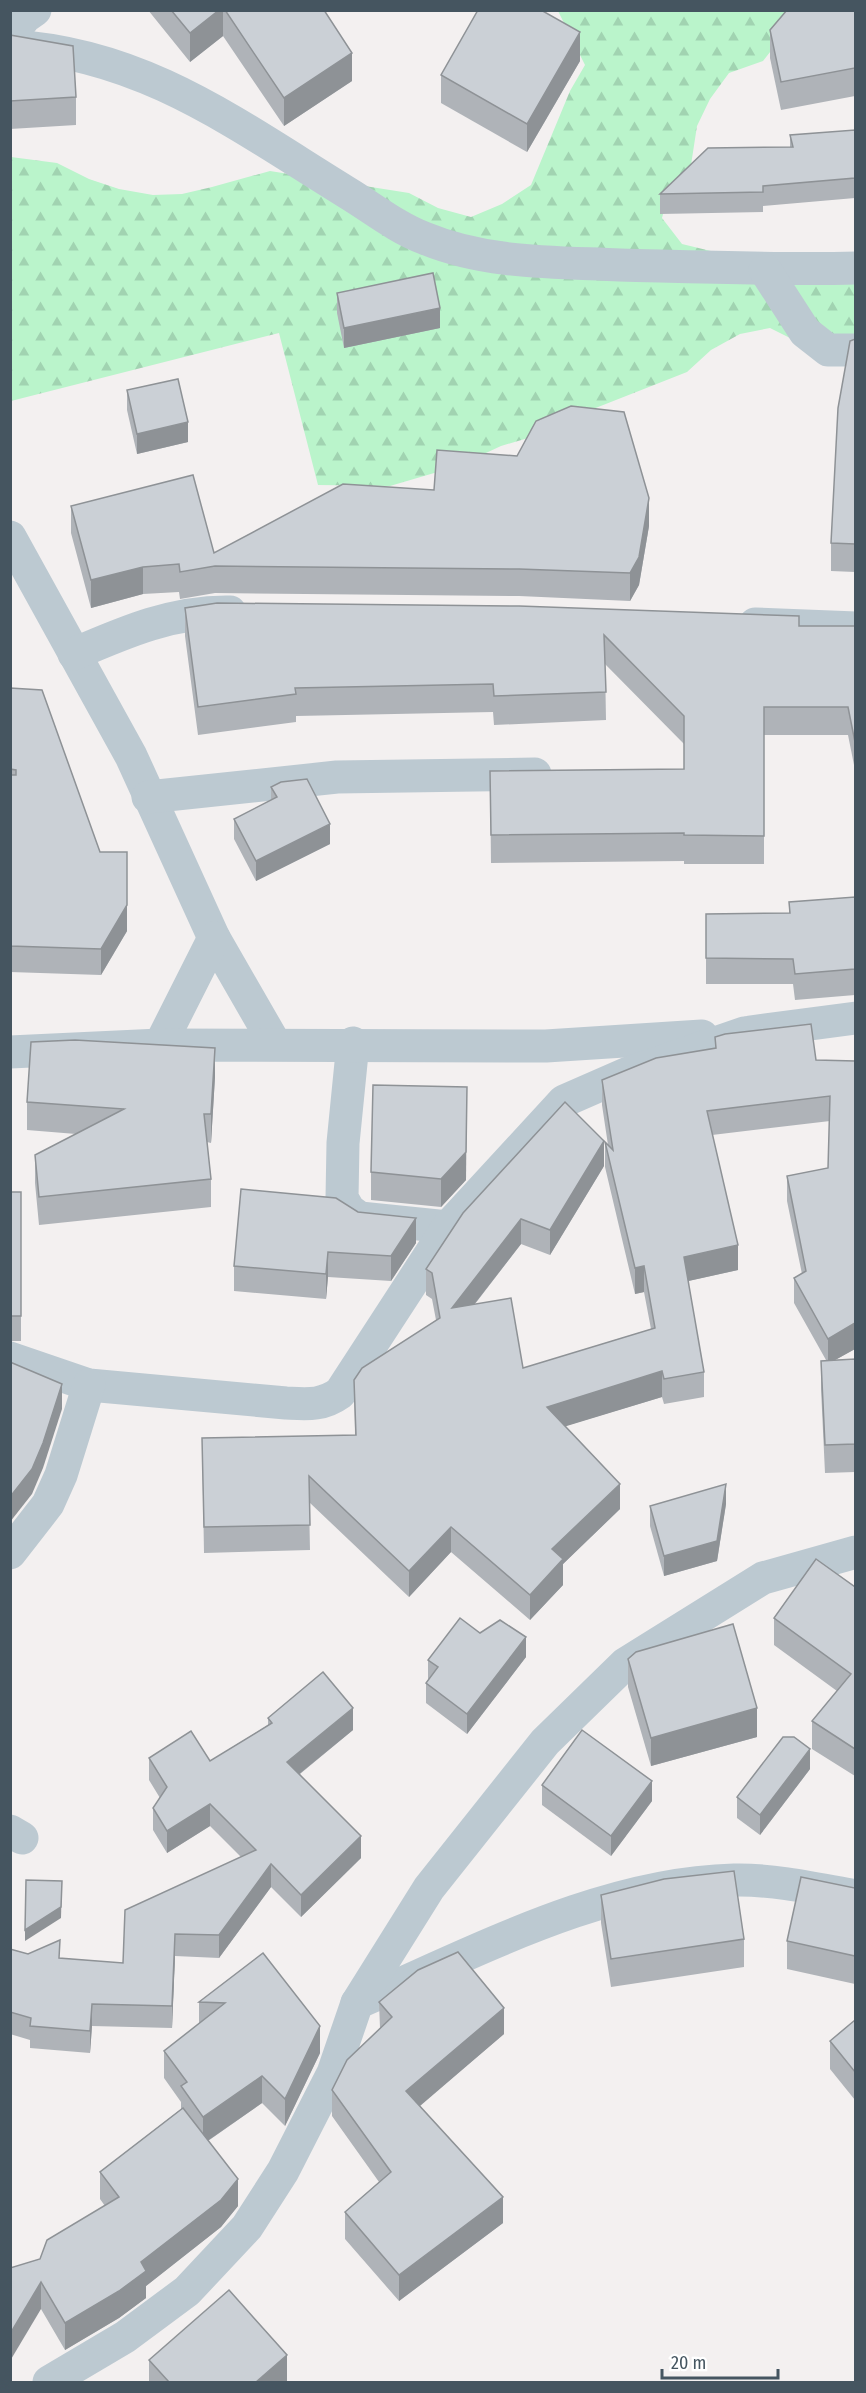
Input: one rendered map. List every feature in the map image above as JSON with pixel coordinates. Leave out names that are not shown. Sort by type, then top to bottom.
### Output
[{"type":"street","points":[[10,36],[25,17],[35,10]]},
{"type":"street","points":[[10,46],[46,48],[88,56],[166,86],[224,114],[423,238],[480,255],[547,263],[765,270],[855,268]]},
{"type":"street","points":[[765,270],[805,332],[828,350],[855,350]]},
{"type":"street","points":[[10,537],[131,756],[214,938],[275,1044]]},
{"type":"street","points":[[74,654],[141,625],[165,619],[215,612],[262,612]]},
{"type":"street","points":[[730,623],[855,628]]},
{"type":"street","points":[[148,797],[337,777],[570,774]]},
{"type":"street","points":[[160,1045],[214,938]]},
{"type":"street","points":[[10,1052],[160,1045],[353,1043],[546,1046],[744,1033],[855,1017]]},
{"type":"street","points":[[10,1358],[89,1385],[286,1403],[316,1404],[329,1401],[340,1393],[448,1227],[564,1101],[628,1073],[744,1033]]},
{"type":"street","points":[[353,1043],[343,1143],[342,1198],[349,1210],[360,1218],[448,1227]]},
{"type":"street","points":[[10,1554],[48,1504],[61,1475],[89,1385]]},
{"type":"street","points":[[49,2382],[125,2337],[187,2291],[247,2227],[283,2171],[333,2073],[357,2003],[444,1870],[545,1742],[625,1664],[763,1578],[855,1552]]},
{"type":"street","points":[[357,2003],[593,1903],[673,1884],[736,1880],[855,1896]]},
{"type":"green space","points":[[558,11],[790,11],[781,38],[763,61],[729,73],[710,99],[697,126],[691,165],[670,187],[662,218],[682,244],[715,252],[855,265],[855,356],[794,340],[770,328],[740,334],[711,350],[687,372],[588,411],[538,435],[501,446],[458,466],[390,486],[318,485],[279,333],[11,401],[11,157],[57,163],[89,179],[119,189],[153,195],[182,194],[270,171],[409,193],[438,208],[471,217],[502,204],[531,185],[570,91],[585,65]]},
{"type":"building","points":[[171,10],[219,10],[190,33]]},
{"type":"building","points":[[225,10],[324,10],[352,53],[284,98]]},
{"type":"building","points":[[478,10],[541,10],[580,32],[527,124],[441,75]]},
{"type":"building","points":[[787,10],[855,10],[855,68],[781,82],[770,30]]},
{"type":"building","points":[[10,35],[73,46],[76,97],[10,101]]},
{"type":"building","points":[[855,130],[855,178],[763,186],[763,192],[660,194],[708,148],[793,147],[790,135]]},
{"type":"building","points":[[433,273],[440,308],[344,328],[337,293]]},
{"type":"building","points":[[855,339],[855,544],[831,543],[838,408],[850,341]]},
{"type":"building","points":[[178,379],[188,422],[137,434],[127,390]]},
{"type":"building","points":[[571,406],[624,412],[649,498],[639,557],[630,573],[519,569],[215,566],[180,572],[179,564],[143,567],[91,580],[71,506],[193,475],[214,553],[343,484],[434,490],[437,450],[517,456],[536,421]]},
{"type":"building","points":[[217,603],[519,606],[799,616],[799,626],[855,626],[855,742],[848,707],[764,707],[764,836],[684,835],[684,833],[491,835],[490,771],[684,769],[684,716],[604,635],[606,692],[494,696],[493,684],[295,688],[296,694],[198,707],[185,608]]},
{"type":"building","points":[[10,688],[42,690],[100,852],[127,852],[127,905],[101,949],[10,946],[10,775],[16,775],[16,770],[10,769]]},
{"type":"building","points":[[307,779],[330,824],[256,861],[234,819],[277,797],[271,787],[281,782]]},
{"type":"building","points":[[855,897],[855,969],[795,974],[793,959],[706,958],[706,914],[790,913],[789,902]]},
{"type":"building","points":[[811,1024],[816,1060],[855,1061],[855,1323],[828,1339],[794,1278],[806,1271],[787,1176],[828,1168],[830,1096],[707,1111],[738,1245],[684,1257],[704,1372],[664,1379],[662,1371],[547,1407],[620,1484],[552,1549],[563,1559],[530,1595],[451,1527],[409,1571],[309,1476],[310,1525],[204,1527],[202,1438],[356,1435],[354,1380],[362,1368],[440,1318],[432,1273],[426,1269],[463,1213],[565,1102],[604,1141],[550,1230],[521,1219],[452,1308],[511,1298],[523,1368],[655,1328],[644,1266],[635,1268],[605,1142],[613,1150],[602,1080],[656,1058],[716,1048],[715,1037],[725,1034]]},
{"type":"building","points":[[75,1040],[215,1048],[211,1114],[204,1114],[211,1179],[39,1197],[35,1155],[124,1109],[27,1102],[31,1042]]},
{"type":"building","points":[[373,1085],[467,1087],[466,1152],[441,1179],[371,1172]]},
{"type":"building","points":[[241,1189],[336,1198],[358,1212],[416,1218],[391,1256],[328,1252],[326,1274],[234,1266]]},
{"type":"building","points":[[10,1192],[21,1192],[21,1316],[10,1316]]},
{"type":"building","points":[[855,1359],[855,1444],[825,1445],[821,1361]]},
{"type":"building","points":[[10,1362],[62,1384],[32,1469],[10,1497]]},
{"type":"building","points":[[726,1484],[717,1541],[664,1556],[650,1506]]},
{"type":"building","points":[[816,1559],[855,1587],[855,1749],[812,1721],[851,1674],[774,1618]]},
{"type":"building","points":[[460,1618],[480,1633],[500,1620],[526,1637],[467,1714],[426,1683],[438,1667],[428,1660]]},
{"type":"building","points":[[733,1624],[757,1708],[651,1738],[628,1659],[636,1652]]},
{"type":"building","points":[[323,1672],[353,1708],[287,1762],[361,1836],[301,1895],[271,1864],[219,1935],[175,1934],[172,2006],[92,2004],[90,2031],[30,2026],[31,2018],[10,2012],[10,1949],[28,1954],[60,1940],[59,1958],[123,1963],[125,1910],[256,1850],[210,1804],[167,1831],[153,1808],[167,1787],[149,1758],[191,1731],[210,1761],[272,1723],[268,1718]]},
{"type":"building","points":[[582,1730],[652,1781],[611,1836],[542,1785]]},
{"type":"building","points":[[783,1737],[794,1737],[810,1749],[760,1815],[737,1797]]},
{"type":"building","points":[[734,1871],[744,1939],[611,1959],[601,1895],[664,1879]]},
{"type":"building","points":[[801,1877],[855,1888],[855,1956],[787,1941]]},
{"type":"building","points":[[26,1880],[62,1881],[61,1907],[25,1930]]},
{"type":"building","points":[[458,1952],[504,2008],[406,2091],[503,2197],[399,2275],[345,2212],[391,2172],[332,2090],[347,2060],[392,2017],[379,2002],[418,1970]]},
{"type":"building","points":[[263,1953],[320,2026],[285,2099],[262,2076],[203,2117],[181,2086],[187,2082],[164,2051],[225,2003],[199,2002]]},
{"type":"building","points":[[855,2020],[855,2072],[830,2041]]},
{"type":"building","points":[[183,2108],[238,2179],[221,2200],[141,2262],[146,2271],[119,2291],[65,2323],[41,2282],[10,2334],[10,2268],[40,2259],[47,2240],[119,2197],[100,2172]]},
{"type":"building","points":[[229,2290],[287,2355],[256,2382],[169,2382],[149,2360]]}]
